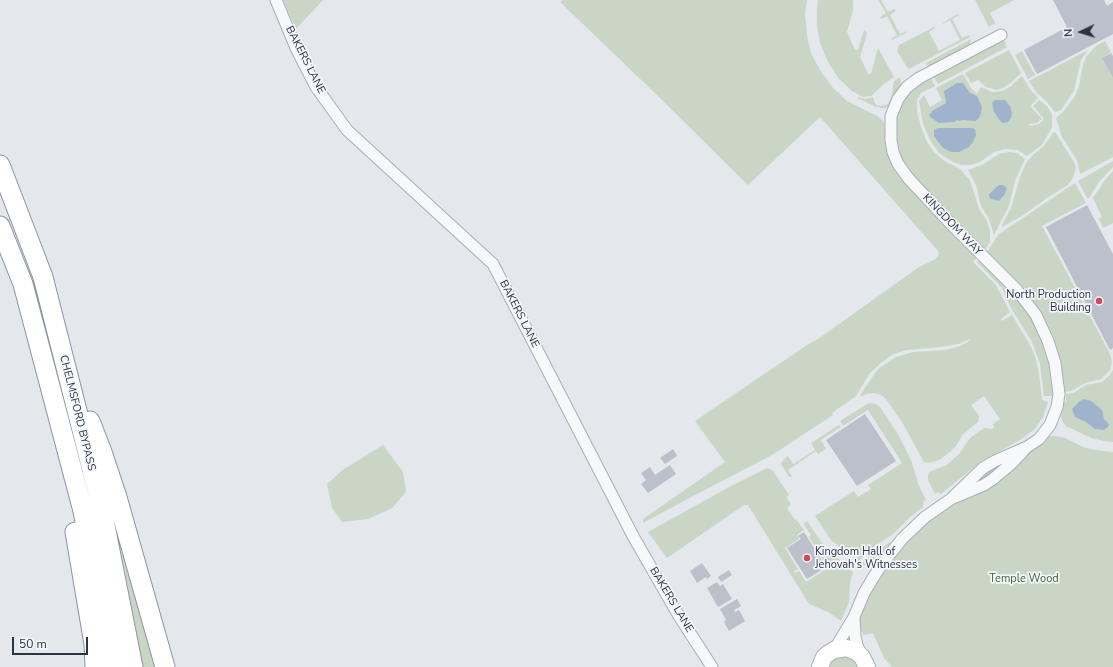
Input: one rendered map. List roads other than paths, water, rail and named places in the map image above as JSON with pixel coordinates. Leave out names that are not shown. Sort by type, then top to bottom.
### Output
[{"type":"highway","name":"CHELMSFORD BYPASS","points":[[0,165],[43,278],[101,505],[133,667]]},
{"type":"highway","name":"CHELMSFORD BYPASS","points":[[0,226],[23,284],[84,511],[114,667]]},
{"type":"highway","points":[[61,351],[102,452],[117,497],[165,667]]},
{"type":"highway","points":[[43,355],[94,644],[95,667]]},
{"type":"main road","points":[[820,666],[824,657],[834,650],[847,648],[858,653],[866,663]]},
{"type":"street","name":"BAKERS LANE","points":[[276,0],[296,48],[313,80],[347,130],[493,264],[633,536],[679,616],[712,667]]},
{"type":"street","name":"KINGDOM WAY","points":[[834,650],[854,617],[864,593],[893,550],[913,528],[951,499],[984,485],[993,479],[1012,463],[1027,447],[1039,439],[1048,429],[1058,403],[1055,362],[1044,332],[1033,310],[1017,290],[942,216],[908,179],[895,157],[890,134],[891,116],[904,90],[910,84],[1001,35]]},
{"type":"street","name":"KINGDOM WAY","points":[[854,617],[857,645],[866,663]]},
{"type":"water","points":[[957,83],[963,83],[970,93],[977,96],[982,107],[981,114],[975,121],[957,120],[954,122],[939,123],[930,117],[929,114],[946,103],[944,91]]},
{"type":"water","points":[[995,100],[1005,100],[1010,106],[1012,113],[1008,122],[1003,123],[1000,121],[994,112],[992,103]]},
{"type":"water","points":[[938,128],[972,128],[975,129],[976,135],[969,147],[959,152],[951,152],[943,148],[934,136],[934,130]]},
{"type":"water","points":[[999,185],[1003,185],[1007,188],[1005,194],[999,201],[991,199],[989,194]]},
{"type":"water","points":[[1084,399],[1091,401],[1102,410],[1104,419],[1109,424],[1104,430],[1095,429],[1086,422],[1075,417],[1072,409]]},
{"type":"place","name":"North Production Building","points":[[1099,301]]},
{"type":"place","name":"Kingdom Hall of Jehovah's Witnesses","points":[[807,558]]},
{"type":"park label","name":"Temple Wood","points":[[1024,579]]}]
